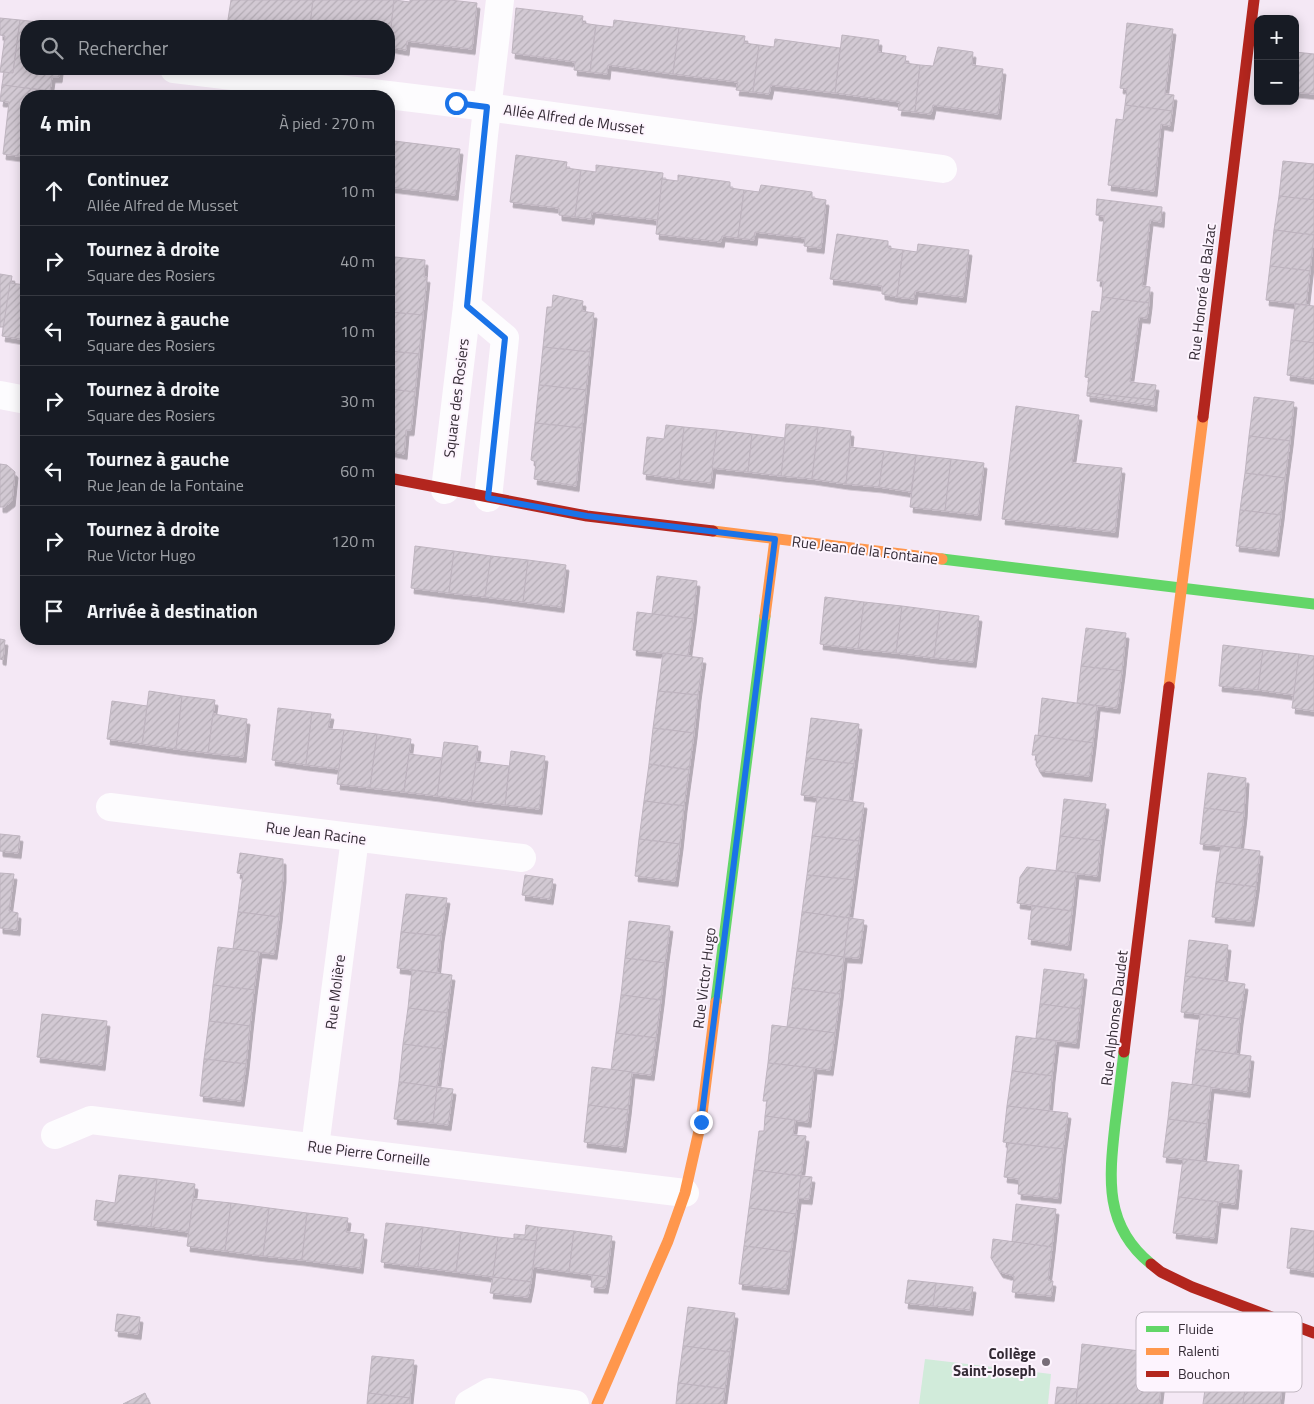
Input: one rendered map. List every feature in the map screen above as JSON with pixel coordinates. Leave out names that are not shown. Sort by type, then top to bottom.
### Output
[{"type":"street","name":"Square des Rosiers","points":[[445,490],[500,0]]},
{"type":"street","name":"Rue Honoré de Balzac","points":[[1181,588],[1254,0]]},
{"type":"street","name":"Allée Alfred de Musset","points":[[223,75],[347,90]]},
{"type":"street","name":"Allée Alfred de Musset","points":[[395,96],[943,169]]},
{"type":"street","name":"Square des Rosiers","points":[[467,306],[505,338],[488,498]]},
{"type":"street","points":[[0,395],[20,399]]},
{"type":"street","name":"Rue Jean de la Fontaine","points":[[395,479],[587,516],[1314,604]]},
{"type":"street","name":"Rue Victor Hugo","points":[[597,1404],[668,1241],[685,1193],[694,1157],[701,1122],[775,539]]},
{"type":"street","name":"Rue Alphonse Daudet","points":[[1181,588],[1110,1181],[1114,1207],[1124,1232],[1139,1254],[1161,1272],[1192,1287],[1258,1312]]},
{"type":"street","name":"Rue Jean Racine","points":[[110,807],[522,858]]},
{"type":"street","name":"Rue Molière","points":[[315,1147],[355,838]]},
{"type":"street","name":"Rue Pierre Corneille","points":[[56,1135],[91,1120],[685,1193]]},
{"type":"street","name":"Rue Alphonse Daudet","points":[[1302,1328],[1314,1333]]},
{"type":"street","points":[[469,1404],[490,1392],[575,1404]]},
{"type":"green space","points":[[925,1359],[1051,1374],[1048,1404],[919,1404]]},
{"type":"building","points":[[231,0],[313,0],[311,20],[228,20]]},
{"type":"building","points":[[313,0],[394,0],[392,20],[311,20]]},
{"type":"building","points":[[394,0],[410,2],[410,0],[450,0],[477,3],[472,49],[407,41],[406,50],[395,48],[395,20],[392,20]]},
{"type":"building","points":[[516,8],[583,16],[582,23],[596,25],[590,72],[574,70],[575,62],[512,53]]},
{"type":"building","points":[[0,18],[20,20],[13,73],[0,72],[5,36],[0,35]]},
{"type":"building","points":[[20,20],[20,75],[59,75],[59,77],[52,77],[50,90],[2,85],[4,72],[13,73]]},
{"type":"building","points":[[614,20],[679,28],[673,74],[608,65],[607,74],[590,72],[596,25],[613,27]]},
{"type":"building","points":[[1127,23],[1173,29],[1165,94],[1174,95],[1172,111],[1125,105],[1127,89],[1120,88]]},
{"type":"building","points":[[679,28],[745,36],[744,43],[759,45],[753,92],[736,90],[738,82],[673,74]]},
{"type":"building","points":[[842,35],[879,40],[878,52],[906,56],[905,63],[920,65],[915,112],[898,110],[900,102],[835,93]]},
{"type":"building","points":[[775,39],[840,48],[835,93],[771,85],[769,94],[753,92],[759,45],[774,47]]},
{"type":"building","points":[[938,47],[973,52],[972,65],[1003,69],[998,114],[933,105],[931,114],[915,112],[920,65],[933,66]]},
{"type":"building","points":[[1299,52],[1314,54],[1314,94],[1299,92]]},
{"type":"building","points":[[2,85],[42,90],[20,90],[20,156],[3,154],[9,102],[0,101]]},
{"type":"building","points":[[1125,105],[1172,111],[1170,126],[1161,124],[1154,191],[1108,185],[1116,119],[1123,120]]},
{"type":"building","points":[[395,141],[460,149],[455,195],[395,188]]},
{"type":"building","points":[[516,155],[567,162],[566,168],[581,170],[575,217],[559,215],[559,208],[510,202]]},
{"type":"building","points":[[1283,161],[1314,164],[1314,200],[1279,196]]},
{"type":"building","points":[[596,165],[663,173],[658,220],[592,212],[591,219],[575,217],[581,170],[596,172]]},
{"type":"building","points":[[678,175],[730,182],[730,188],[744,190],[738,238],[722,236],[721,242],[656,234],[662,179],[678,181]]},
{"type":"building","points":[[761,185],[812,192],[812,198],[826,200],[821,248],[804,246],[805,238],[755,232],[754,240],[738,238],[744,190],[759,192]]},
{"type":"building","points":[[1279,196],[1314,200],[1314,235],[1274,230]]},
{"type":"building","points":[[1097,199],[1162,207],[1161,222],[1150,220],[1142,286],[1150,287],[1149,303],[1102,297],[1103,281],[1097,281],[1104,216],[1096,215]]},
{"type":"building","points":[[1274,230],[1314,235],[1310,271],[1270,266]]},
{"type":"building","points":[[837,234],[888,241],[888,248],[903,250],[897,297],[882,294],[882,286],[830,279]]},
{"type":"building","points":[[918,244],[969,250],[963,297],[915,291],[914,299],[897,297],[903,250],[917,252]]},
{"type":"building","points":[[395,257],[425,260],[424,277],[427,277],[423,315],[395,313]]},
{"type":"building","points":[[1270,266],[1310,271],[1306,305],[1266,300]]},
{"type":"building","points":[[0,274],[12,276],[4,327],[0,327]]},
{"type":"building","points":[[10,283],[20,284],[20,339],[2,336]]},
{"type":"building","points":[[553,295],[583,301],[582,311],[594,313],[590,352],[543,347],[547,307],[552,307]]},
{"type":"building","points":[[1102,297],[1149,303],[1147,318],[1139,317],[1130,382],[1156,385],[1154,400],[1087,393],[1089,378],[1085,377],[1092,311],[1100,312]]},
{"type":"building","points":[[1295,304],[1314,306],[1314,343],[1291,340]]},
{"type":"building","points":[[395,313],[423,315],[419,354],[395,352]]},
{"type":"building","points":[[1291,340],[1314,343],[1314,379],[1287,375]]},
{"type":"building","points":[[543,347],[590,352],[586,390],[539,385]]},
{"type":"building","points":[[395,352],[419,354],[415,392],[395,390]]},
{"type":"building","points":[[539,385],[586,390],[582,428],[535,423]]},
{"type":"building","points":[[395,390],[415,392],[411,430],[406,430],[404,454],[395,452]]},
{"type":"building","points":[[1087,393],[1154,400],[1154,406],[1087,396]]},
{"type":"building","points":[[1254,397],[1294,402],[1290,441],[1249,436]]},
{"type":"building","points":[[1016,406],[1079,415],[1072,463],[1122,468],[1115,532],[1002,519]]},
{"type":"building","points":[[535,423],[582,428],[576,486],[534,479],[536,462],[531,460]]},
{"type":"building","points":[[786,424],[818,427],[812,479],[781,476]]},
{"type":"building","points":[[666,425],[684,427],[679,479],[643,474],[647,437],[664,439]]},
{"type":"building","points":[[684,427],[717,430],[711,483],[679,479]]},
{"type":"building","points":[[818,427],[851,431],[846,484],[812,479]]},
{"type":"building","points":[[717,430],[752,434],[748,472],[712,468]]},
{"type":"building","points":[[752,434],[785,438],[781,476],[748,472]]},
{"type":"building","points":[[1249,436],[1290,441],[1285,478],[1245,473]]},
{"type":"building","points":[[850,447],[884,451],[879,487],[846,484]]},
{"type":"building","points":[[884,451],[916,455],[911,492],[879,487]]},
{"type":"building","points":[[916,455],[951,459],[945,511],[910,507]]},
{"type":"building","points":[[951,459],[984,463],[978,515],[945,511]]},
{"type":"building","points":[[0,464],[7,465],[15,472],[12,501],[4,507],[0,507]]},
{"type":"building","points":[[1245,473],[1285,478],[1281,515],[1240,510]]},
{"type":"building","points":[[1240,510],[1281,515],[1276,551],[1236,546]]},
{"type":"building","points":[[415,546],[454,551],[449,593],[411,588]]},
{"type":"building","points":[[454,551],[491,556],[485,597],[449,593]]},
{"type":"building","points":[[491,556],[528,560],[523,602],[485,597]]},
{"type":"building","points":[[528,560],[566,565],[561,607],[523,602]]},
{"type":"building","points":[[657,576],[697,581],[693,619],[652,614]]},
{"type":"building","points":[[825,597],[864,602],[858,649],[820,644]]},
{"type":"building","points":[[864,602],[902,606],[896,653],[858,649]]},
{"type":"building","points":[[902,606],[940,611],[934,658],[896,653]]},
{"type":"building","points":[[940,611],[979,616],[973,662],[934,658]]},
{"type":"building","points":[[637,612],[693,619],[688,656],[633,650]]},
{"type":"building","points":[[1086,628],[1126,633],[1122,671],[1081,666]]},
{"type":"building","points":[[0,639],[5,640],[3,660],[0,659]]},
{"type":"building","points":[[1223,645],[1263,650],[1258,690],[1219,686]]},
{"type":"building","points":[[1263,650],[1299,654],[1294,695],[1258,690]]},
{"type":"building","points":[[663,653],[703,658],[698,695],[658,691]]},
{"type":"building","points":[[1299,654],[1314,656],[1314,711],[1292,708]]},
{"type":"building","points":[[1081,666],[1122,671],[1117,708],[1077,703]]},
{"type":"building","points":[[149,691],[182,696],[176,749],[142,744]]},
{"type":"building","points":[[658,691],[698,695],[694,733],[653,728]]},
{"type":"building","points":[[182,696],[215,700],[208,753],[176,749]]},
{"type":"building","points":[[1042,698],[1097,706],[1093,743],[1038,736]]},
{"type":"building","points":[[112,701],[147,706],[142,744],[107,739]]},
{"type":"building","points":[[278,708],[312,712],[306,765],[272,760]]},
{"type":"building","points":[[312,712],[331,714],[328,729],[344,730],[339,769],[306,765]]},
{"type":"building","points":[[213,714],[247,719],[243,757],[208,753]]},
{"type":"building","points":[[811,718],[859,724],[854,764],[806,758]]},
{"type":"building","points":[[653,728],[694,733],[689,770],[649,764]]},
{"type":"building","points":[[344,730],[377,734],[370,788],[337,784]]},
{"type":"building","points":[[377,734],[411,739],[404,792],[370,788]]},
{"type":"building","points":[[1035,735],[1093,743],[1089,776],[1040,771],[1036,765],[1037,755],[1032,755]]},
{"type":"building","points":[[444,742],[478,746],[471,801],[437,796]]},
{"type":"building","points":[[511,751],[545,756],[539,809],[505,805]]},
{"type":"building","points":[[409,754],[442,758],[437,796],[404,792]]},
{"type":"building","points":[[806,758],[854,764],[849,801],[801,795]]},
{"type":"building","points":[[476,762],[509,766],[505,805],[471,801]]},
{"type":"building","points":[[649,764],[689,770],[684,806],[644,801]]},
{"type":"building","points":[[1208,773],[1246,778],[1244,813],[1204,808]]},
{"type":"building","points":[[817,797],[864,803],[859,841],[812,836]]},
{"type":"building","points":[[1064,799],[1106,804],[1101,841],[1060,836]]},
{"type":"building","points":[[644,801],[684,806],[680,844],[639,839]]},
{"type":"building","points":[[1204,808],[1244,813],[1240,848],[1200,844]]},
{"type":"building","points":[[0,834],[20,836],[18,853],[0,851]]},
{"type":"building","points":[[812,836],[859,841],[854,880],[807,875]]},
{"type":"building","points":[[1060,836],[1101,841],[1097,876],[1056,871]]},
{"type":"building","points":[[639,839],[680,844],[675,881],[635,876]]},
{"type":"building","points":[[1221,846],[1260,851],[1256,887],[1216,882]]},
{"type":"building","points":[[240,853],[283,859],[279,917],[238,912],[243,874],[237,873]]},
{"type":"building","points":[[1027,867],[1076,873],[1072,911],[1017,903],[1020,877]]},
{"type":"building","points":[[0,873],[14,874],[9,911],[18,913],[17,930],[0,928]]},
{"type":"building","points":[[525,875],[553,879],[550,899],[522,895]]},
{"type":"building","points":[[807,875],[854,880],[849,918],[802,912]]},
{"type":"building","points":[[1216,882],[1256,887],[1251,921],[1212,917]]},
{"type":"building","points":[[406,894],[447,898],[441,936],[401,932]]},
{"type":"building","points":[[1032,906],[1072,911],[1068,945],[1028,939]]},
{"type":"building","points":[[238,912],[279,917],[274,954],[233,949]]},
{"type":"building","points":[[802,912],[849,918],[844,957],[797,951]]},
{"type":"building","points":[[849,918],[864,920],[859,958],[844,957]]},
{"type":"building","points":[[629,921],[670,926],[665,963],[625,958]]},
{"type":"building","points":[[401,932],[441,936],[437,973],[397,968]]},
{"type":"building","points":[[1189,940],[1228,945],[1224,981],[1185,976]]},
{"type":"building","points":[[218,947],[259,952],[254,990],[213,985]]},
{"type":"building","points":[[797,951],[844,957],[840,994],[792,988]]},
{"type":"building","points":[[625,958],[665,963],[661,1000],[621,995]]},
{"type":"building","points":[[1044,969],[1084,974],[1080,1009],[1040,1004]]},
{"type":"building","points":[[412,970],[452,975],[447,1013],[408,1008]]},
{"type":"building","points":[[1185,976],[1245,984],[1240,1019],[1181,1012]]},
{"type":"building","points":[[213,985],[254,990],[250,1026],[209,1021]]},
{"type":"building","points":[[792,988],[840,994],[835,1033],[787,1027]]},
{"type":"building","points":[[621,995],[661,1000],[656,1038],[616,1033]]},
{"type":"building","points":[[1040,1004],[1080,1009],[1076,1043],[1036,1038]]},
{"type":"building","points":[[408,1008],[447,1013],[442,1049],[403,1044]]},
{"type":"building","points":[[42,1014],[107,1021],[102,1065],[37,1057]]},
{"type":"building","points":[[1200,1014],[1240,1019],[1236,1054],[1196,1049]]},
{"type":"building","points":[[209,1021],[250,1026],[246,1064],[204,1059]]},
{"type":"building","points":[[772,1025],[835,1033],[830,1070],[768,1063]]},
{"type":"building","points":[[616,1033],[656,1038],[651,1075],[611,1070]]},
{"type":"building","points":[[1016,1036],[1056,1041],[1052,1076],[1012,1071]]},
{"type":"building","points":[[403,1044],[442,1049],[437,1087],[399,1082]]},
{"type":"building","points":[[1196,1049],[1251,1056],[1247,1092],[1192,1085]]},
{"type":"building","points":[[204,1059],[246,1064],[241,1101],[200,1096]]},
{"type":"building","points":[[768,1063],[814,1068],[808,1122],[765,1116],[767,1101],[763,1101]]},
{"type":"building","points":[[592,1067],[632,1072],[628,1110],[588,1105]]},
{"type":"building","points":[[1012,1071],[1052,1076],[1049,1111],[1007,1106]]},
{"type":"building","points":[[399,1082],[437,1087],[433,1123],[394,1119]]},
{"type":"building","points":[[1172,1082],[1211,1087],[1207,1124],[1168,1119]]},
{"type":"building","points":[[437,1087],[453,1089],[448,1125],[433,1123]]},
{"type":"building","points":[[588,1105],[628,1110],[623,1147],[584,1142]]},
{"type":"building","points":[[1007,1106],[1068,1113],[1063,1149],[1003,1142]]},
{"type":"building","points":[[765,1116],[795,1120],[793,1135],[806,1136],[801,1176],[754,1170],[759,1131],[764,1131]]},
{"type":"building","points":[[1168,1119],[1207,1124],[1203,1161],[1163,1157]]},
{"type":"building","points":[[1008,1143],[1063,1149],[1058,1198],[1018,1194],[1019,1179],[1004,1177]]},
{"type":"building","points":[[1183,1159],[1239,1165],[1235,1204],[1178,1197]]},
{"type":"building","points":[[754,1170],[801,1176],[796,1214],[749,1208]]},
{"type":"building","points":[[119,1175],[157,1179],[151,1227],[94,1220],[96,1200],[115,1203]]},
{"type":"building","points":[[801,1176],[812,1177],[809,1199],[798,1198]]},
{"type":"building","points":[[157,1179],[195,1184],[189,1232],[151,1227]]},
{"type":"building","points":[[1178,1197],[1218,1202],[1214,1238],[1173,1233]]},
{"type":"building","points":[[193,1199],[231,1203],[225,1251],[187,1246]]},
{"type":"building","points":[[231,1203],[269,1208],[263,1256],[225,1251]]},
{"type":"building","points":[[1016,1204],[1056,1209],[1052,1247],[1012,1242]]},
{"type":"building","points":[[269,1208],[307,1213],[302,1260],[263,1256]]},
{"type":"building","points":[[749,1208],[796,1214],[791,1252],[744,1246]]},
{"type":"building","points":[[307,1213],[348,1218],[346,1232],[364,1234],[360,1268],[302,1260]]},
{"type":"building","points":[[386,1223],[423,1227],[418,1267],[381,1262]]},
{"type":"building","points":[[526,1225],[538,1227],[536,1241],[514,1238],[514,1234],[525,1235]]},
{"type":"building","points":[[423,1227],[461,1232],[456,1272],[418,1267]]},
{"type":"building","points":[[538,1227],[574,1231],[569,1272],[533,1267]]},
{"type":"building","points":[[1291,1228],[1314,1231],[1314,1272],[1287,1268]]},
{"type":"building","points":[[574,1231],[612,1236],[607,1277],[569,1272]]},
{"type":"building","points":[[461,1232],[498,1237],[493,1277],[456,1272]]},
{"type":"building","points":[[498,1237],[536,1241],[531,1282],[493,1277]]},
{"type":"building","points":[[993,1239],[1052,1247],[1048,1280],[1053,1281],[1051,1296],[1012,1292],[1014,1276],[1000,1272],[991,1258]]},
{"type":"building","points":[[744,1246],[791,1252],[786,1289],[739,1284]]},
{"type":"building","points":[[592,1275],[607,1277],[605,1288],[591,1287]]},
{"type":"building","points":[[493,1277],[531,1282],[528,1297],[490,1293]]},
{"type":"building","points":[[908,1280],[936,1283],[933,1306],[905,1303]]},
{"type":"building","points":[[936,1283],[973,1287],[970,1310],[933,1306]]},
{"type":"building","points":[[688,1307],[735,1313],[730,1352],[683,1346]]},
{"type":"building","points":[[117,1314],[140,1317],[138,1334],[115,1331]]},
{"type":"building","points":[[1082,1344],[1136,1351],[1136,1392],[1160,1392],[1159,1404],[1076,1404]]},
{"type":"building","points":[[683,1346],[730,1352],[725,1389],[678,1383]]},
{"type":"building","points":[[372,1356],[414,1360],[410,1398],[368,1393]]},
{"type":"building","points":[[678,1383],[725,1389],[723,1404],[676,1404]]},
{"type":"building","points":[[1057,1387],[1077,1389],[1076,1404],[1055,1404]]},
{"type":"building","points":[[1205,1392],[1245,1392],[1243,1404],[1203,1404]]},
{"type":"building","points":[[1245,1392],[1281,1392],[1280,1404],[1243,1404]]},
{"type":"building","points":[[145,1393],[150,1404],[123,1404]]},
{"type":"building","points":[[368,1393],[410,1398],[410,1404],[367,1404]]},
{"type":"traffic: fast","points":[[942,559],[1314,604]]},
{"type":"traffic: fast","points":[[716,1002],[765,616]]},
{"type":"traffic: fast","points":[[1124,1052],[1111,1164],[1113,1200],[1117,1218],[1125,1234],[1136,1249],[1151,1264]]},
{"type":"traffic: slow","points":[[1169,687],[1203,417]]},
{"type":"traffic: slow","points":[[713,531],[942,559]]},
{"type":"traffic: slow","points":[[765,616],[775,539]]},
{"type":"traffic: slow","points":[[597,1404],[668,1241],[685,1193],[701,1122],[716,1002]]},
{"type":"traffic: jam","points":[[1203,417],[1254,0]]},
{"type":"traffic: jam","points":[[395,479],[587,516],[713,531]]},
{"type":"traffic: jam","points":[[1124,1052],[1169,687]]},
{"type":"traffic: jam","points":[[1151,1264],[1161,1272],[1192,1287],[1258,1312]]},
{"type":"traffic: jam","points":[[1302,1328],[1314,1333]]},
{"type":"place","name":"Collège Saint-Joseph","points":[[1046,1362]]},
{"type":"route","points":[[456,103],[487,107],[467,306],[505,338],[488,498],[587,516],[775,539],[701,1122]]}]
